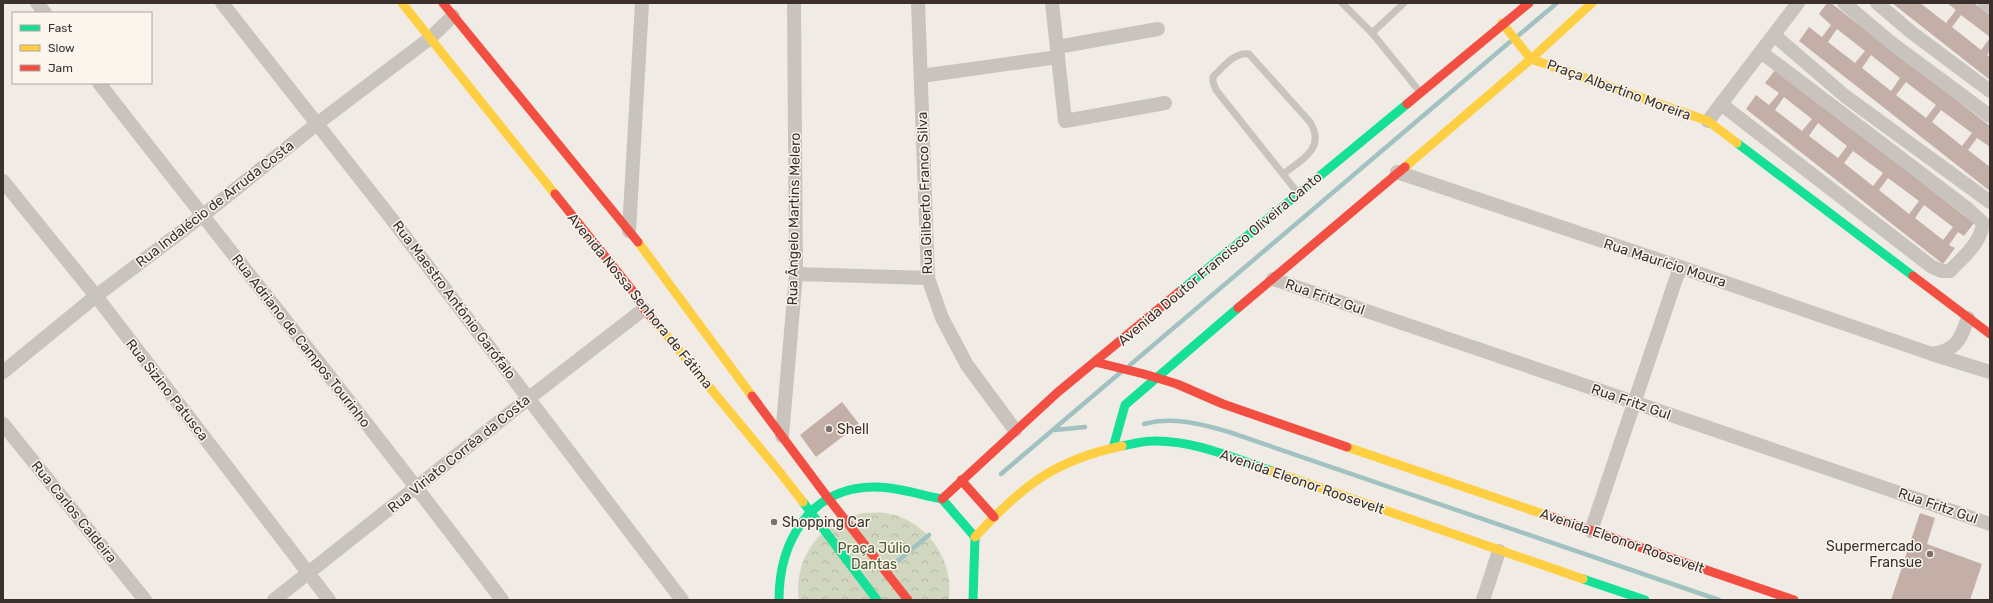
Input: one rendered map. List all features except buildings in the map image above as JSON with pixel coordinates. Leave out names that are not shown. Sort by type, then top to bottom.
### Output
[{"type":"street","points":[[37,3],[44,12]]},
{"type":"street","name":"Rua Maestro Antônio Garófalo","points":[[222,3],[318,123],[682,600]]},
{"type":"street","name":"Avenida Nossa Senhora de Fátima","points":[[402,3],[429,39],[632,290],[644,309],[778,470],[877,600]]},
{"type":"street","name":"Avenida Nossa Senhora de Fátima","points":[[443,3],[629,231],[828,498],[908,600]]},
{"type":"street","points":[[629,231],[642,3]]},
{"type":"street","name":"Rua Ângelo Martins Melero","points":[[782,436],[796,274],[794,3]]},
{"type":"street","name":"Rua Gilberto Franco Silva","points":[[918,3],[928,278],[942,318],[967,365],[1015,430]]},
{"type":"street","points":[[1052,3],[1065,121],[1165,102]]},
{"type":"street","name":"Avenida Doutor Francisco Oliveira Canto","points":[[942,499],[1015,430],[1099,363],[1298,193],[1529,3]]},
{"type":"street","points":[[1113,448],[1125,405],[1531,58],[1592,3]]},
{"type":"street","points":[[1708,121],[1798,3]]},
{"type":"street","points":[[1844,3],[1894,45],[1990,116]]},
{"type":"street","points":[[1877,3],[1911,32],[1990,91]]},
{"type":"street","points":[[1986,3],[1990,6]]},
{"type":"street","name":"Rua Indalécio de Arruda Costa","points":[[3,372],[96,296],[202,216],[318,123],[429,39],[453,16]]},
{"type":"street","points":[[1504,25],[1531,58]]},
{"type":"street","points":[[920,76],[1057,52],[1158,29]]},
{"type":"street","points":[[1774,35],[1845,96],[1990,202]]},
{"type":"street","points":[[1721,104],[1932,267],[1942,272],[1950,271],[1976,244],[1982,231],[1983,223],[1968,209],[1761,52]]},
{"type":"street","name":"Praça Albertino Moreira","points":[[1531,58],[1708,121],[1990,334]]},
{"type":"street","name":"Rua Adriano de Campos Tourinho","points":[[100,84],[202,216],[417,487],[502,600]]},
{"type":"street","name":"Rua Maurício Moura","points":[[1397,172],[1680,267],[1932,354],[1990,372]]},
{"type":"street","name":"Rua Sizino Patusca","points":[[3,181],[96,296],[329,600]]},
{"type":"street","points":[[1591,531],[1633,402],[1680,267]]},
{"type":"street","points":[[796,274],[928,278]]},
{"type":"street","name":"Rua Fritz Gul","points":[[1272,279],[1990,524]]},
{"type":"street","name":"Rua Viriato Corrêa da Costa","points":[[274,600],[528,398],[644,309]]},
{"type":"street","points":[[1932,354],[1944,352],[1954,346],[1961,338],[1968,318]]},
{"type":"street","name":"Avenida Eleonor Roosevelt","points":[[1099,363],[1156,378],[1202,393],[1223,404],[1794,600]]},
{"type":"street","name":"Rua Carlos Caldeira","points":[[3,424],[145,600]]},
{"type":"street","name":"Avenida Eleonor Roosevelt","points":[[975,537],[994,517],[1044,475],[1072,459],[1113,448],[1151,441],[1183,443],[1210,450],[1499,551],[1645,600]]},
{"type":"street","points":[[961,480],[994,517]]},
{"type":"street","points":[[779,600],[782,568],[790,543],[800,524],[810,512],[828,498],[867,487],[896,490],[942,499],[975,537],[972,600]]},
{"type":"street","points":[[1483,600],[1499,551]]},
{"type":"lane","points":[[1342,3],[1372,33],[1420,92]]},
{"type":"lane","points":[[1372,33],[1404,3]]},
{"type":"lane","points":[[1283,174],[1309,155],[1316,142],[1316,132],[1310,122],[1249,54],[1243,52],[1237,55],[1213,76],[1213,82],[1216,90],[1298,193]]},
{"type":"green space","name":"Praça Júlio Dantas","points":[[863,513],[885,513],[900,517],[925,533],[935,544],[942,556],[950,585],[949,600],[799,600],[799,575],[808,552],[814,542],[832,525],[845,518]]},
{"type":"waterway","points":[[1519,35],[1557,3]]},
{"type":"waterway","points":[[1130,365],[1511,41]]},
{"type":"waterway","points":[[1001,474],[1121,372]]},
{"type":"waterway","points":[[1144,424],[1165,421],[1187,422],[1229,432],[1719,600]]},
{"type":"waterway","points":[[1055,430],[1085,427]]},
{"type":"waterway","points":[[894,564],[929,535]]},
{"type":"traffic: fast","points":[[1179,292],[1407,104]]},
{"type":"traffic: fast","points":[[1737,143],[1913,276]]},
{"type":"traffic: fast","points":[[1113,448],[1125,405],[1238,308]]},
{"type":"traffic: fast","points":[[1122,446],[1149,441],[1183,443],[1213,451],[1272,471]]},
{"type":"traffic: fast","points":[[779,600],[785,557],[793,538],[803,521],[817,507],[833,496],[853,489],[884,487],[942,499]]},
{"type":"traffic: fast","points":[[942,499],[975,537]]},
{"type":"traffic: fast","points":[[803,502],[877,600]]},
{"type":"traffic: fast","points":[[973,600],[975,537]]},
{"type":"traffic: fast","points":[[1583,579],[1645,600]]},
{"type":"traffic: slow","points":[[402,3],[555,194]]},
{"type":"traffic: slow","points":[[1405,167],[1531,59],[1592,3]]},
{"type":"traffic: slow","points":[[1502,23],[1531,59]]},
{"type":"traffic: slow","points":[[1531,59],[1708,121],[1737,143]]},
{"type":"traffic: slow","points":[[638,242],[752,396]]},
{"type":"traffic: slow","points":[[658,325],[803,502]]},
{"type":"traffic: slow","points":[[975,537],[1008,504],[1040,478],[1077,459],[1122,446]]},
{"type":"traffic: slow","points":[[1347,447],[1546,515]]},
{"type":"traffic: slow","points":[[1272,471],[1583,579]]},
{"type":"traffic: jam","points":[[443,3],[638,242]]},
{"type":"traffic: jam","points":[[1407,104],[1529,3]]},
{"type":"traffic: jam","points":[[1238,308],[1405,167]]},
{"type":"traffic: jam","points":[[555,194],[658,325]]},
{"type":"traffic: jam","points":[[1913,276],[1990,334]]},
{"type":"traffic: jam","points":[[942,499],[1058,392],[1179,292]]},
{"type":"traffic: jam","points":[[1095,362],[1177,384],[1223,404],[1347,447]]},
{"type":"traffic: jam","points":[[752,396],[828,498],[908,600]]},
{"type":"traffic: jam","points":[[961,480],[994,517]]},
{"type":"traffic: jam","points":[[1546,515],[1794,600]]},
{"type":"place","name":"Shell","points":[[829,429]]},
{"type":"place","name":"Shopping Car","points":[[774,522]]},
{"type":"place","name":"Supermercado Fransue","points":[[1930,554]]}]
